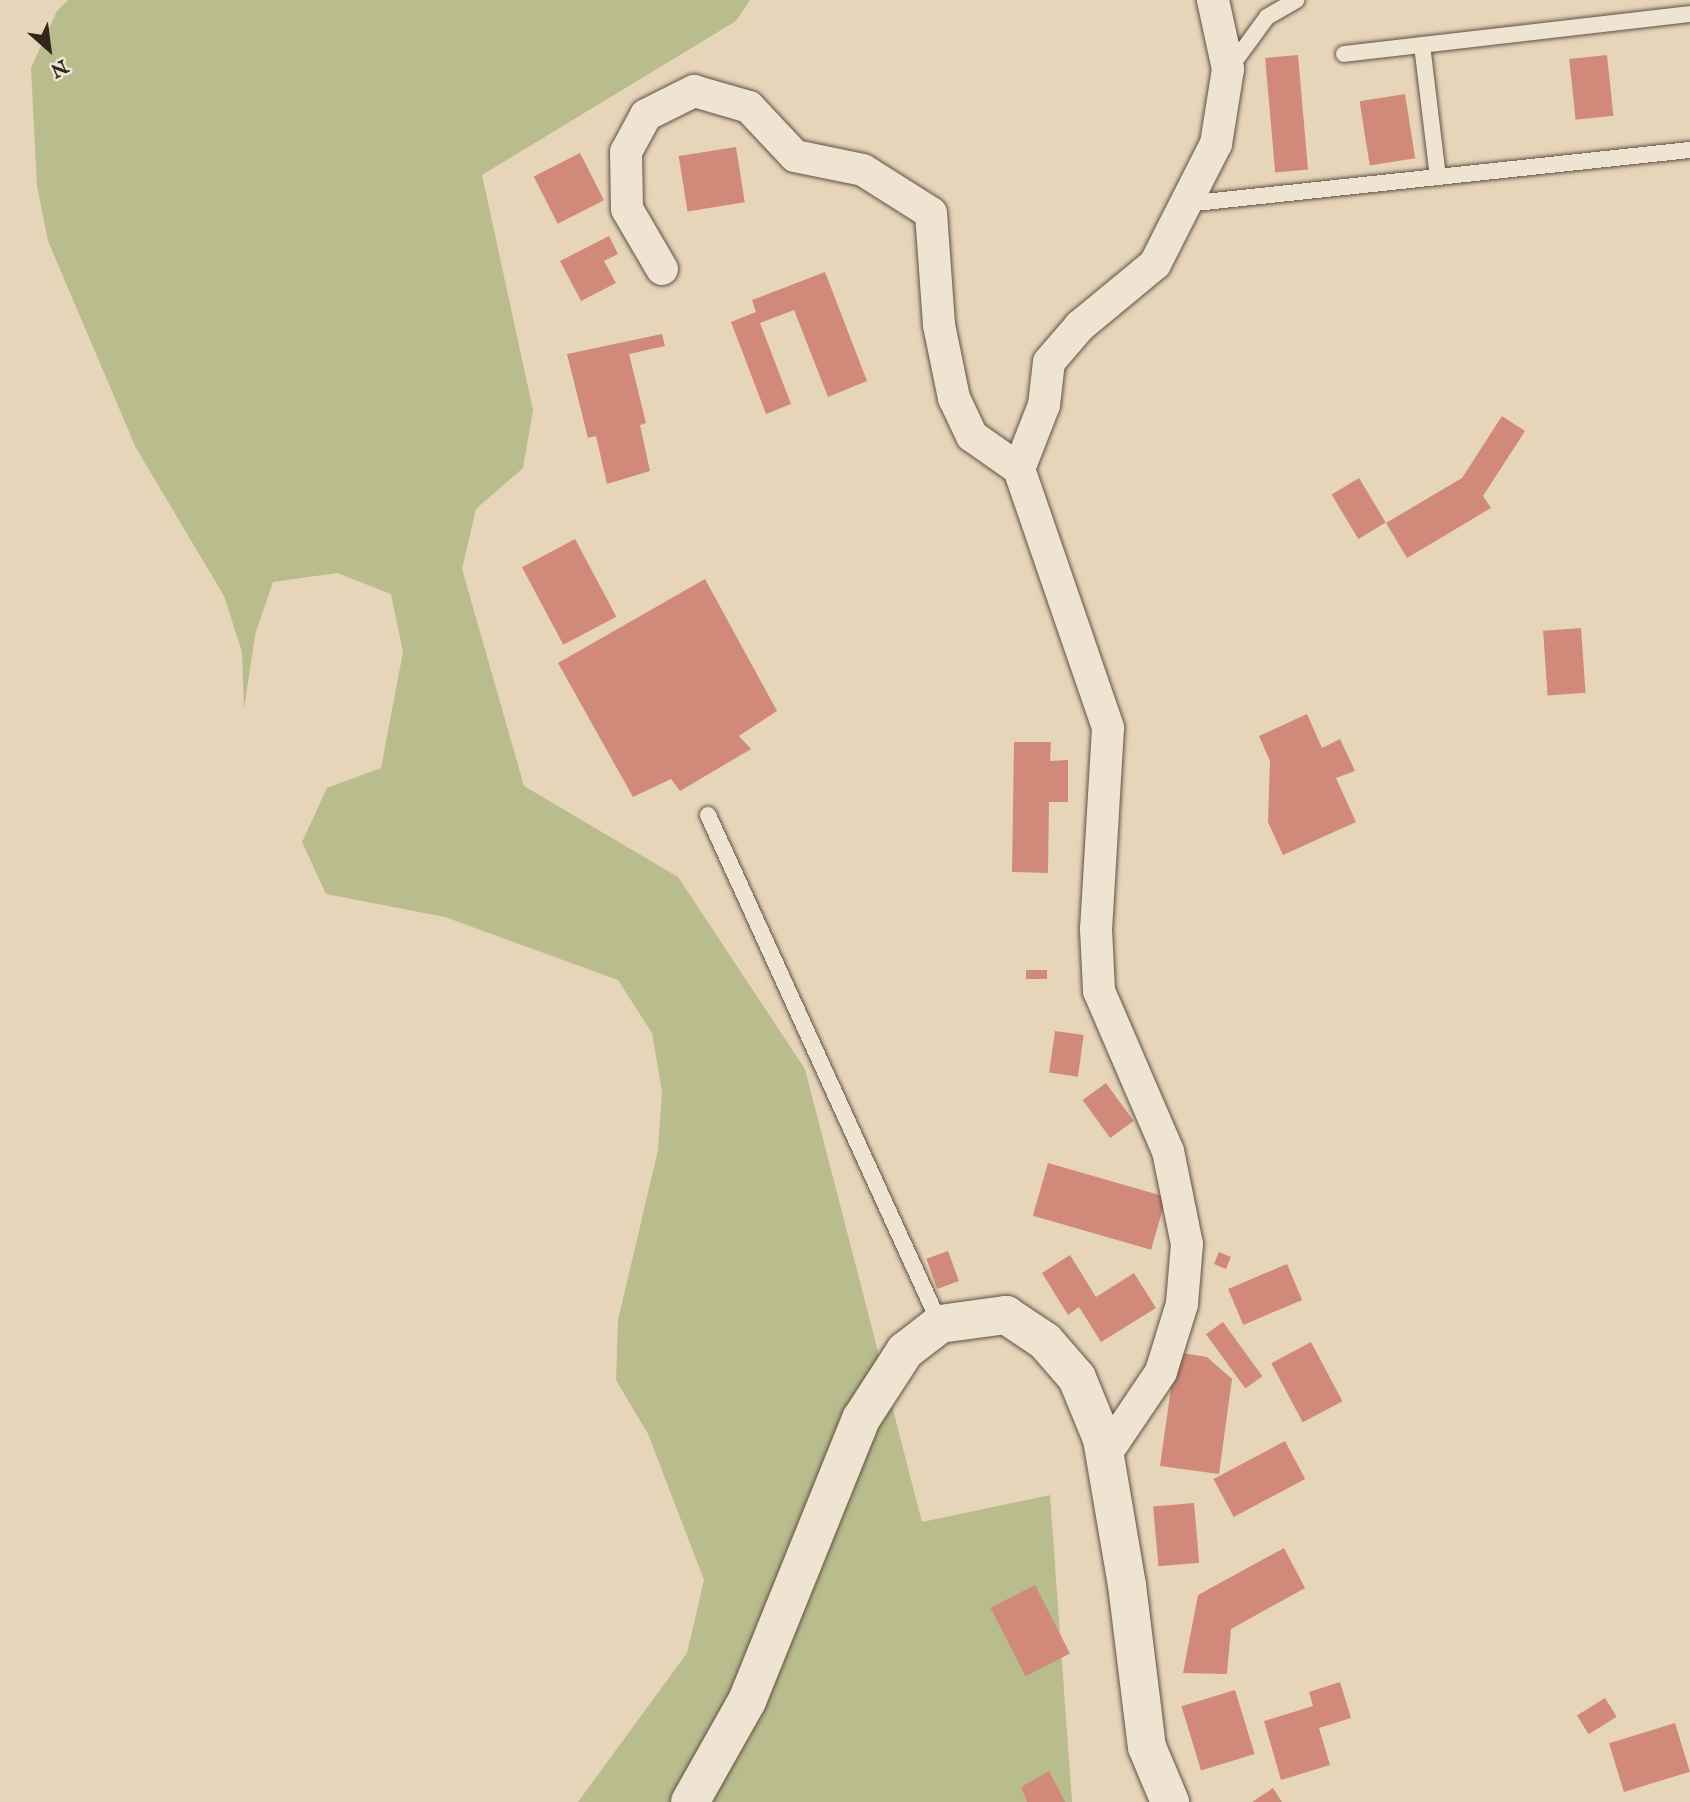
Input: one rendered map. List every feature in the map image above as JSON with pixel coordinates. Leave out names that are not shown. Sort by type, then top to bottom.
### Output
[{"type":"street","points":[[1019,469],[1044,405],[1049,362],[1080,326],[1155,264],[1216,144],[1228,69],[1213,0]]},
{"type":"street","points":[[662,269],[627,209],[626,152],[646,116],[694,91],[749,107],[795,156],[863,170],[931,213],[939,325],[954,398],[972,436],[1019,469],[1108,729],[1096,929],[1099,991],[1168,1151],[1187,1244],[1182,1304],[1161,1373],[1105,1455]]},
{"type":"street","points":[[690,1802],[747,1701],[861,1419],[905,1350],[940,1324],[974,1315],[1006,1315],[1045,1341],[1077,1378],[1105,1455],[1147,1747],[1170,1802]]},
{"type":"lane","points":[[1228,69],[1267,16],[1297,0]]},
{"type":"lane","points":[[1344,54],[1690,14]]},
{"type":"lane","points":[[1422,45],[1438,177]]},
{"type":"lane","points":[[1186,204],[1690,150]]},
{"type":"lane","points":[[708,814],[940,1324]]},
{"type":"green space","points":[[68,0],[750,0],[736,21],[482,175],[533,410],[523,468],[476,509],[462,569],[524,786],[678,877],[805,1069],[922,1522],[1050,1495],[1072,1802],[578,1802],[687,1653],[704,1580],[648,1434],[616,1380],[618,1320],[658,1150],[662,1092],[652,1033],[618,980],[445,917],[326,894],[302,842],[327,788],[381,768],[403,652],[391,594],[337,573],[273,582],[255,635],[244,709],[242,652],[224,596],[136,448],[48,241],[37,186],[31,68],[57,11]]},
{"type":"building","points":[[1298,55],[1308,170],[1275,172],[1265,58]]},
{"type":"building","points":[[1607,55],[1613,116],[1576,120],[1569,59]]},
{"type":"building","points":[[1405,94],[1415,158],[1370,165],[1360,101]]},
{"type":"building","points":[[736,147],[745,202],[687,211],[679,156]]},
{"type":"building","points":[[580,153],[604,200],[558,224],[534,177]]},
{"type":"building","points":[[609,236],[618,254],[604,261],[616,283],[581,301],[560,261]]},
{"type":"building","points":[[825,272],[867,381],[828,397],[794,310],[760,323],[791,404],[766,414],[731,322],[756,312],[752,300]]},
{"type":"building","points":[[662,334],[665,346],[629,354],[646,423],[640,425],[650,471],[607,484],[596,436],[588,438],[567,354]]},
{"type":"building","points":[[1502,416],[1525,431],[1483,496],[1491,508],[1407,558],[1386,523],[1462,478]]},
{"type":"building","points":[[1359,478],[1386,523],[1358,539],[1332,494]]},
{"type":"building","points":[[575,539],[616,617],[563,645],[522,567]]},
{"type":"building","points":[[705,579],[777,711],[739,736],[751,749],[680,791],[671,779],[633,797],[558,663]]},
{"type":"building","points":[[1581,628],[1586,693],[1548,695],[1543,631]]},
{"type":"building","points":[[1307,714],[1322,748],[1340,739],[1355,771],[1336,778],[1356,822],[1283,855],[1268,822],[1270,761],[1259,736]]},
{"type":"building","points":[[1014,742],[1051,742],[1050,761],[1068,760],[1068,802],[1049,802],[1048,873],[1012,872]]},
{"type":"building","points":[[1026,970],[1047,970],[1047,979],[1026,979]]},
{"type":"building","points":[[1055,1031],[1084,1035],[1078,1077],[1049,1073]]},
{"type":"building","points":[[1106,1083],[1134,1121],[1110,1138],[1083,1100]]},
{"type":"building","points":[[1048,1163],[1166,1197],[1151,1250],[1033,1216]]},
{"type":"building","points":[[948,1251],[959,1281],[937,1289],[926,1259]]},
{"type":"building","points":[[1219,1252],[1231,1257],[1226,1269],[1214,1264]]},
{"type":"building","points":[[1070,1255],[1096,1297],[1134,1273],[1156,1308],[1101,1342],[1079,1307],[1068,1315],[1042,1273]]},
{"type":"building","points":[[1287,1264],[1302,1300],[1243,1325],[1228,1289]]},
{"type":"building","points":[[1223,1322],[1262,1376],[1245,1389],[1206,1334]]},
{"type":"building","points":[[1311,1342],[1342,1401],[1303,1422],[1271,1363]]},
{"type":"building","points":[[1176,1352],[1207,1357],[1232,1379],[1219,1474],[1160,1466]]},
{"type":"building","points":[[1285,1441],[1305,1479],[1234,1517],[1213,1479]]},
{"type":"building","points":[[1194,1503],[1199,1563],[1158,1566],[1153,1507]]},
{"type":"building","points":[[1284,1548],[1305,1588],[1231,1629],[1227,1674],[1183,1673],[1198,1595]]},
{"type":"building","points":[[1035,1585],[1070,1654],[1025,1676],[990,1608]]},
{"type":"building","points":[[1340,1682],[1351,1718],[1319,1728],[1330,1765],[1281,1780],[1264,1721],[1313,1706],[1309,1692]]},
{"type":"building","points":[[1235,1690],[1255,1754],[1201,1770],[1181,1706]]},
{"type":"building","points":[[1605,1698],[1617,1717],[1589,1734],[1577,1715]]},
{"type":"building","points":[[1675,1723],[1690,1772],[1624,1792],[1609,1743]]},
{"type":"building","points":[[1049,1771],[1065,1802],[1027,1802],[1021,1787]]},
{"type":"building","points":[[1273,1788],[1282,1802],[1252,1802]]}]
